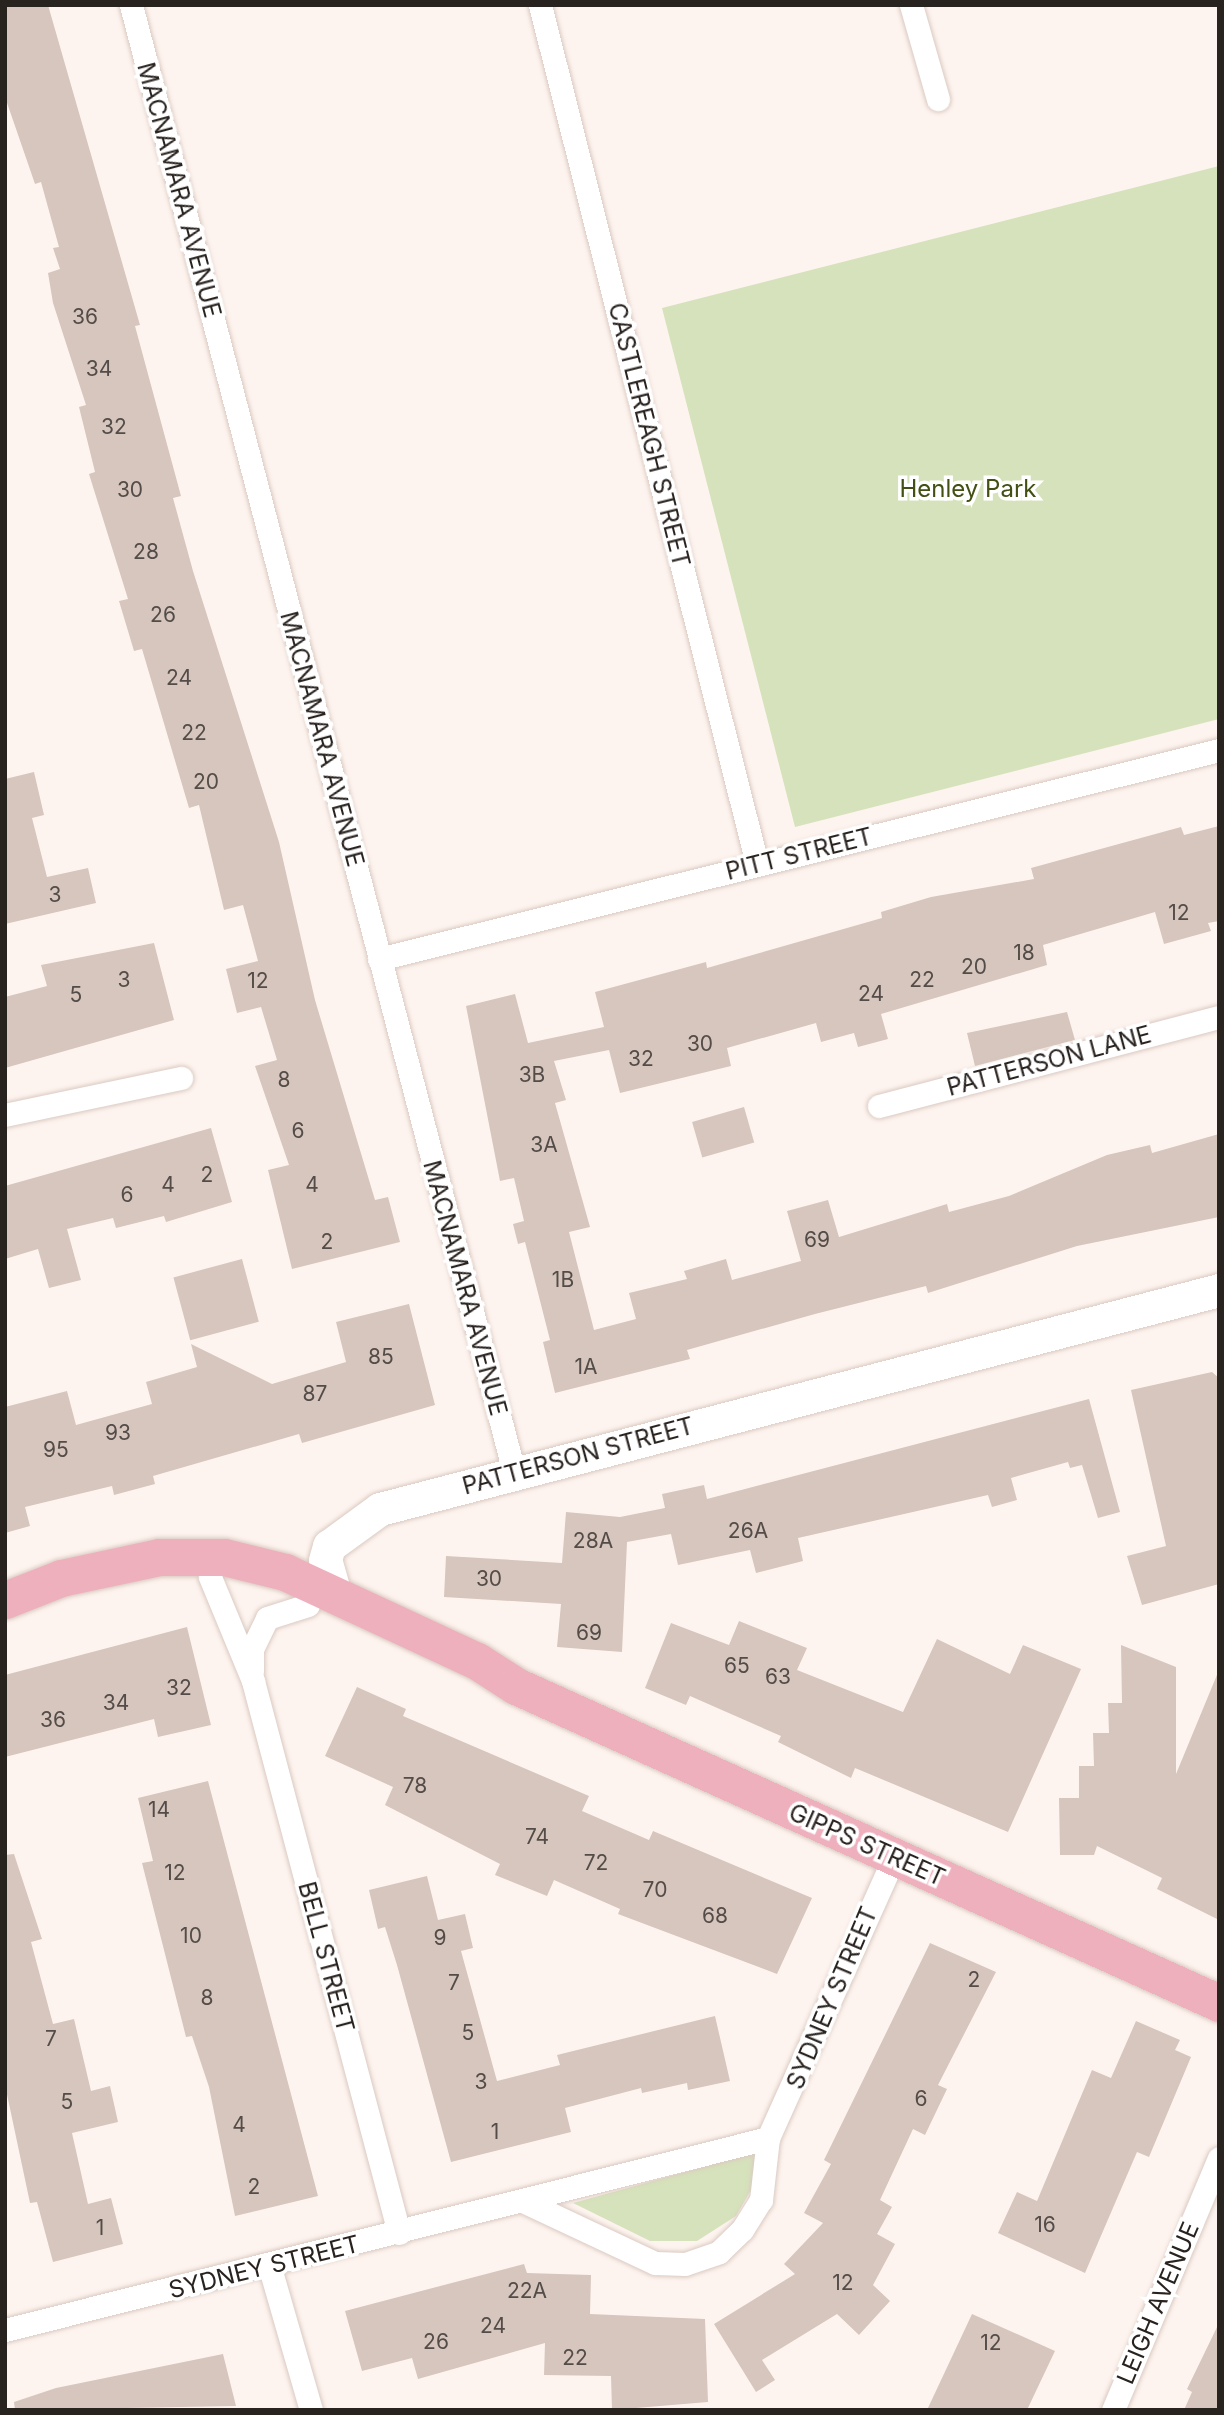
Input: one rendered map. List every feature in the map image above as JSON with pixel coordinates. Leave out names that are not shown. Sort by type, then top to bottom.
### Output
[{"type":"main road","points":[[5,1600],[122,1563],[191,1555],[252,1562],[322,1599]]},
{"type":"main road","points":[[5,1606],[135,1581],[210,1577],[322,1599]]},
{"type":"main road","name":"GIPPS STREET","points":[[322,1599],[474,1676],[516,1686],[1219,2003]]},
{"type":"street","name":"MACNAMARA AVENUE","points":[[131,5],[514,1472]]},
{"type":"street","name":"CASTLEREAGH STREET","points":[[540,5],[757,864]]},
{"type":"street","points":[[911,5],[938,99]]},
{"type":"street","name":"PITT STREET","points":[[379,959],[1219,750]]},
{"type":"street","name":"PATTERSON LANE","points":[[879,1106],[1219,1017]]},
{"type":"street","points":[[5,1115],[181,1078]]},
{"type":"street","name":"PATTERSON STREET","points":[[322,1599],[325,1560],[329,1546],[340,1533],[380,1509],[1219,1290]]},
{"type":"street","name":"BELL STREET","points":[[210,1577],[253,1681],[399,2233]]},
{"type":"street","name":"BELL STREET","points":[[253,1681],[252,1649],[267,1618],[322,1599]]},
{"type":"street","name":"SYDNEY STREET","points":[[523,2202],[655,2263],[685,2264],[719,2252],[742,2230],[761,2200],[768,2138],[894,1857]]},
{"type":"street","name":"SYDNEY STREET","points":[[5,2330],[270,2268],[768,2138]]},
{"type":"street","name":"LEIGH AVENUE","points":[[1113,2410],[1219,2158]]},
{"type":"street","points":[[270,2268],[311,2410]]},
{"type":"green space","name":"Henley Park","points":[[1219,166],[1219,719],[795,827],[662,308]]},
{"type":"green space","points":[[758,2152],[759,2176],[736,2216],[697,2241],[650,2241],[573,2203]]},
{"type":"building","points":[[5,5],[48,5],[140,325],[135,326],[181,496],[173,498],[193,571],[279,842],[315,1000],[375,1200],[388,1197],[400,1242],[292,1269],[268,1170],[289,1165],[255,1066],[277,1060],[261,1007],[237,1013],[226,969],[258,961],[243,905],[224,910],[199,805],[189,808],[142,649],[134,651],[119,601],[128,599],[89,474],[95,472],[79,407],[86,405],[53,303],[48,273],[60,269],[53,248],[59,247],[41,182],[35,184],[5,97]]},
{"type":"building","points":[[34,772],[44,815],[32,818],[47,877],[88,868],[96,903],[5,924],[5,779]]},
{"type":"building","points":[[1219,826],[1219,921],[1208,923],[1211,931],[1164,944],[1155,912],[1043,945],[1047,965],[881,1014],[888,1039],[858,1047],[854,1033],[821,1042],[816,1023],[727,1048],[731,1066],[620,1093],[609,1050],[554,1061],[566,1100],[555,1103],[590,1227],[569,1232],[594,1330],[636,1319],[629,1293],[687,1279],[684,1271],[726,1259],[732,1280],[801,1261],[787,1211],[828,1200],[839,1237],[947,1204],[949,1212],[1009,1196],[1107,1155],[1150,1145],[1152,1153],[1219,1134],[1219,1217],[1077,1246],[928,1293],[926,1286],[815,1314],[687,1350],[690,1359],[555,1393],[543,1342],[550,1340],[525,1242],[518,1244],[513,1224],[524,1221],[514,1178],[500,1181],[466,1006],[515,994],[528,1043],[604,1027],[595,992],[706,962],[707,968],[882,918],[881,912],[931,897],[1034,879],[1031,868],[1181,827],[1184,835]]},
{"type":"building","points":[[154,943],[174,1020],[5,1068],[5,997],[47,986],[41,965]]},
{"type":"building","points":[[1067,1012],[1075,1040],[975,1066],[967,1033]]},
{"type":"building","points":[[744,1107],[754,1143],[702,1157],[692,1122]]},
{"type":"building","points":[[211,1128],[232,1202],[166,1222],[164,1216],[116,1228],[113,1218],[67,1229],[81,1280],[49,1288],[38,1249],[5,1259],[5,1186]]},
{"type":"building","points":[[242,1259],[259,1322],[190,1340],[173,1277]]},
{"type":"building","points":[[409,1304],[435,1405],[302,1443],[299,1434],[153,1476],[155,1484],[114,1495],[112,1486],[25,1507],[30,1526],[5,1533],[5,1407],[67,1391],[76,1425],[152,1404],[146,1382],[197,1367],[191,1344],[272,1384],[346,1362],[336,1322]]},
{"type":"building","points":[[1212,1372],[1219,1378],[1219,1584],[1142,1605],[1127,1556],[1166,1546],[1131,1390]]},
{"type":"building","points":[[1089,1399],[1120,1512],[1098,1518],[1082,1465],[1070,1468],[1068,1462],[1011,1478],[1017,1500],[992,1507],[988,1495],[798,1538],[803,1561],[756,1573],[750,1550],[678,1565],[671,1534],[627,1542],[622,1652],[557,1647],[561,1604],[444,1597],[446,1556],[562,1563],[566,1512],[620,1517],[665,1508],[662,1494],[704,1485],[707,1499]]},
{"type":"building","points":[[739,1621],[807,1648],[797,1670],[903,1712],[937,1639],[1010,1674],[1023,1645],[1081,1669],[1008,1832],[855,1768],[851,1778],[778,1742],[781,1736],[690,1696],[686,1705],[645,1688],[671,1623],[729,1645]]},
{"type":"building","points":[[187,1627],[211,1725],[158,1737],[154,1719],[5,1757],[5,1675]]},
{"type":"building","points":[[1121,1645],[1176,1667],[1176,1774],[1219,1670],[1219,1920],[1157,1889],[1162,1878],[1097,1846],[1094,1855],[1060,1855],[1059,1798],[1079,1798],[1079,1766],[1094,1766],[1093,1733],[1109,1733],[1108,1703],[1122,1703]]},
{"type":"building","points":[[357,1687],[406,1709],[403,1716],[589,1796],[582,1811],[649,1840],[653,1831],[812,1898],[777,1974],[618,1914],[620,1909],[554,1880],[547,1896],[495,1875],[500,1864],[385,1805],[393,1787],[325,1756]]},
{"type":"building","points":[[208,1781],[318,2196],[235,2216],[209,2087],[192,2036],[186,2037],[142,1863],[153,1861],[138,1798]]},
{"type":"building","points":[[14,1854],[42,1939],[31,1942],[53,2024],[74,2019],[91,2091],[110,2086],[118,2122],[72,2133],[88,2204],[111,2198],[123,2244],[53,2262],[37,2202],[30,2203],[5,2085],[5,1855]]},
{"type":"building","points":[[427,1876],[438,1920],[465,1914],[473,1948],[461,1951],[497,2081],[560,2065],[557,2055],[715,2016],[730,2081],[688,2090],[687,2083],[642,2093],[641,2088],[565,2108],[571,2132],[451,2162],[397,1965],[385,1927],[378,1929],[369,1890]]},
{"type":"building","points":[[930,1943],[996,1972],[938,2085],[947,2089],[925,2135],[913,2129],[880,2200],[892,2207],[877,2234],[895,2244],[873,2285],[890,2301],[859,2335],[837,2314],[762,2360],[775,2380],[756,2392],[714,2324],[795,2274],[784,2264],[823,2223],[804,2213],[831,2164],[824,2160]]},
{"type":"building","points":[[1136,2021],[1180,2040],[1175,2050],[1191,2057],[1149,2157],[1137,2152],[1085,2273],[998,2233],[1017,2192],[1037,2201],[1092,2070],[1111,2078]]},
{"type":"building","points":[[524,2264],[527,2273],[591,2275],[590,2314],[705,2319],[708,2402],[612,2410],[611,2376],[544,2375],[545,2343],[418,2379],[412,2358],[362,2371],[345,2311]]},
{"type":"building","points":[[972,2314],[1055,2351],[1027,2410],[927,2410]]},
{"type":"building","points":[[1219,2323],[1219,2410],[1184,2410],[1192,2392],[1187,2389]]},
{"type":"building","points":[[223,2354],[236,2406],[15,2410],[14,2402],[56,2388]]}]
